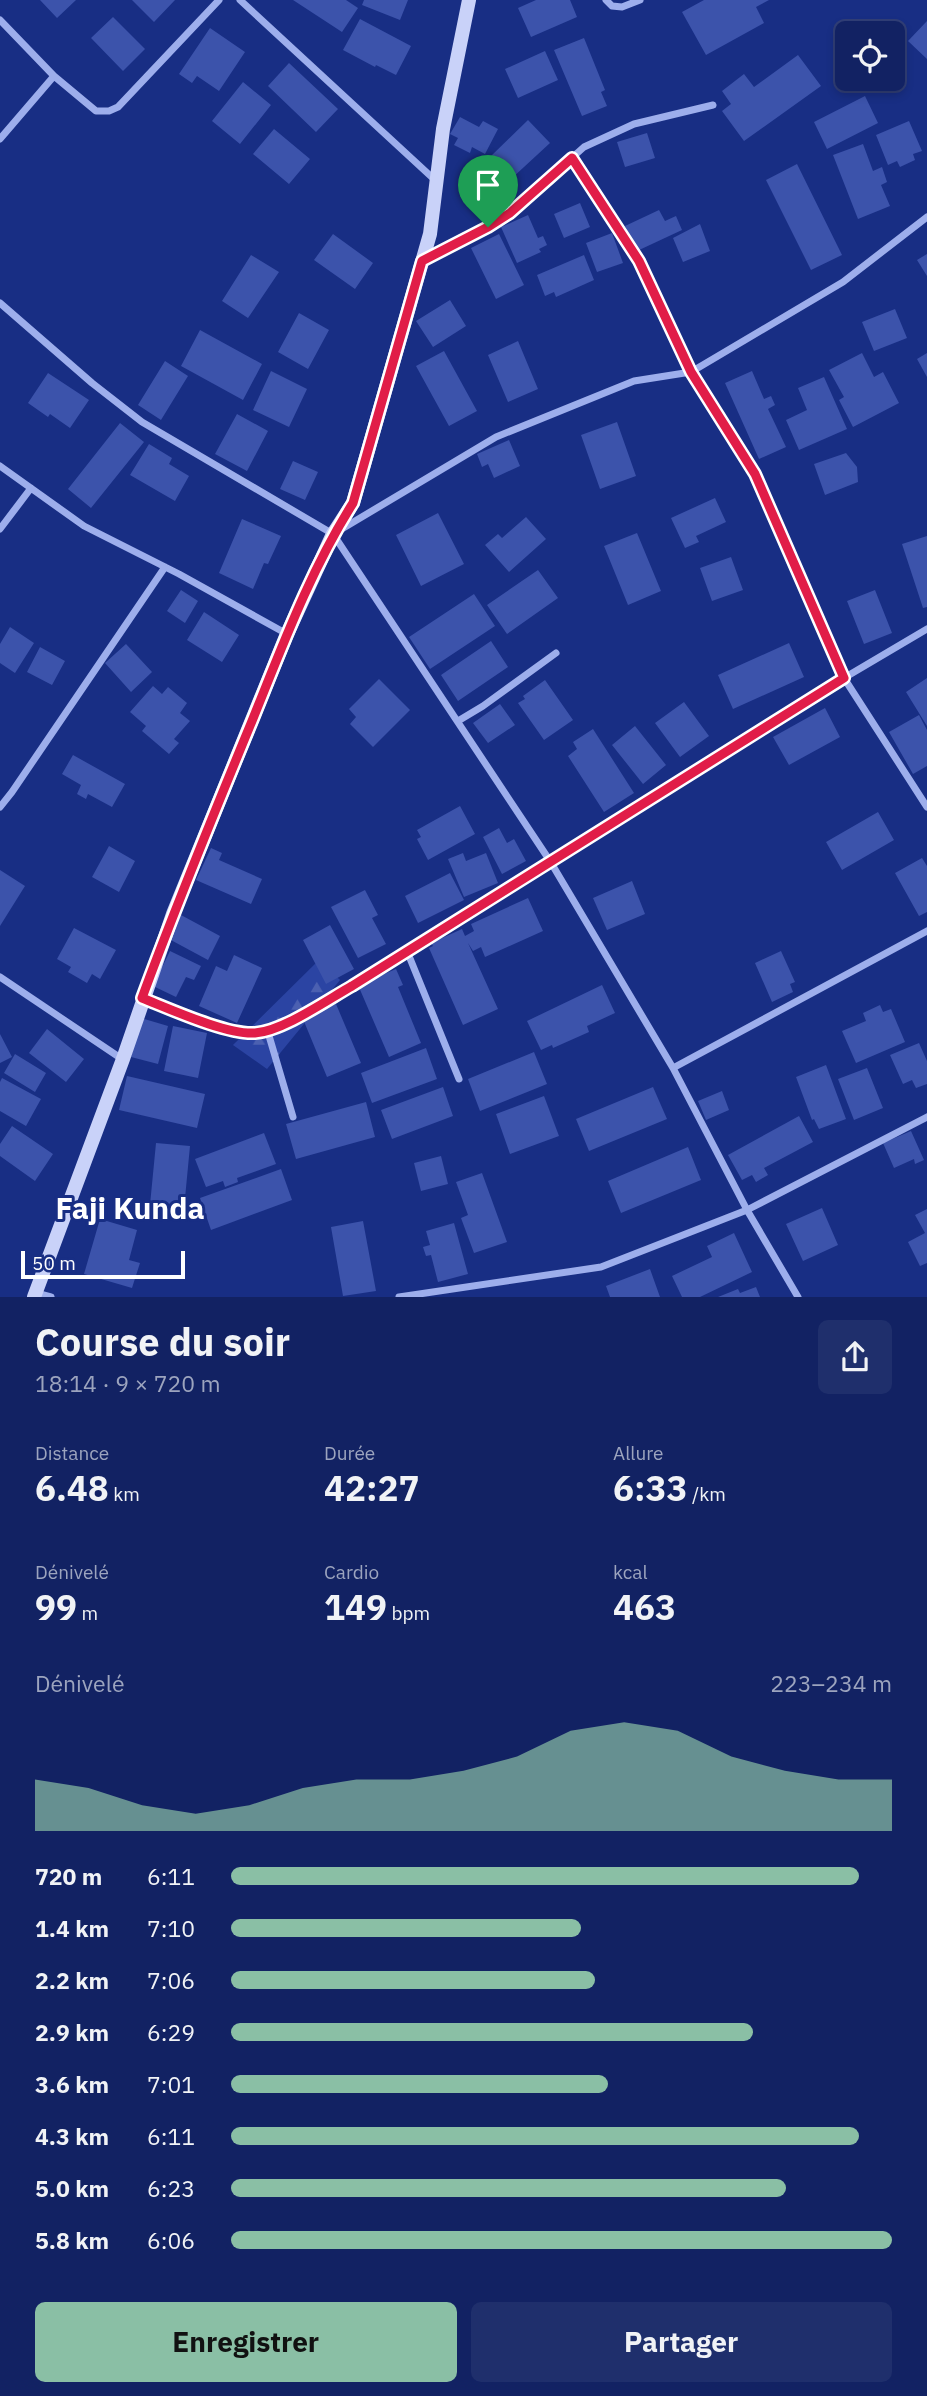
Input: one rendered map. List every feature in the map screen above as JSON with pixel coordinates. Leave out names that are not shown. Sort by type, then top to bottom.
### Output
[{"type":"street","points":[[0,20],[54,76],[96,111],[108,111],[118,107],[219,0]]},
{"type":"street","points":[[240,0],[437,181]]},
{"type":"street","points":[[51,1297],[34,1295],[123,1059],[173,914],[287,634],[334,534],[353,503],[430,234],[443,129],[469,0]]},
{"type":"street","points":[[606,0],[612,6],[622,7],[640,0]]},
{"type":"street","points":[[0,139],[54,76]]},
{"type":"street","points":[[422,261],[510,213],[584,148],[634,124],[712,105]]},
{"type":"street","points":[[572,158],[639,261],[691,372],[755,474],[844,678],[927,807]]},
{"type":"street","points":[[334,534],[496,437],[634,381],[691,372],[843,282],[927,217]]},
{"type":"street","points":[[0,303],[92,383],[142,422],[334,534],[550,861],[673,1068],[747,1210],[798,1297]]},
{"type":"street","points":[[0,466],[85,526],[287,634]]},
{"type":"street","points":[[0,529],[31,488]]},
{"type":"street","points":[[0,807],[165,567]]},
{"type":"street","points":[[142,998],[219,1027],[255,1033],[282,1025],[329,999],[927,629]]},
{"type":"street","points":[[458,721],[556,653]]},
{"type":"street","points":[[673,1068],[927,931]]},
{"type":"street","points":[[407,951],[459,1079]]},
{"type":"street","points":[[0,977],[123,1059]]},
{"type":"street","points":[[267,1029],[293,1117]]},
{"type":"street","points":[[398,1297],[601,1266],[747,1210],[927,1117]]},
{"type":"green space","points":[[319,960],[340,980],[267,1069],[233,1045]]},
{"type":"building","points":[[40,0],[76,0],[57,18]]},
{"type":"building","points":[[132,0],[175,0],[154,22]]},
{"type":"building","points":[[293,0],[346,0],[358,8],[342,32]]},
{"type":"building","points":[[364,0],[408,0],[400,20],[362,5]]},
{"type":"building","points":[[536,0],[570,0],[577,17],[531,37],[518,8]]},
{"type":"building","points":[[704,0],[769,0],[756,7],[764,23],[706,55],[682,12]]},
{"type":"building","points":[[113,17],[145,49],[123,71],[91,38]]},
{"type":"building","points":[[360,19],[411,46],[396,75],[343,50]]},
{"type":"building","points":[[927,21],[927,59],[908,41]]},
{"type":"building","points":[[210,28],[245,52],[219,91],[197,76],[192,83],[179,74]]},
{"type":"building","points":[[584,38],[605,90],[601,92],[607,106],[582,116],[554,50]]},
{"type":"building","points":[[545,51],[558,80],[518,98],[505,69]]},
{"type":"building","points":[[798,55],[821,86],[744,141],[722,111],[731,104],[722,91],[744,74],[754,87]]},
{"type":"building","points":[[289,63],[338,109],[316,132],[268,86]]},
{"type":"building","points":[[243,82],[271,105],[240,144],[212,121]]},
{"type":"building","points":[[865,96],[878,123],[827,149],[814,122]]},
{"type":"building","points":[[460,117],[479,127],[483,121],[498,129],[485,154],[472,147],[470,153],[454,145],[458,138],[450,134]]},
{"type":"building","points":[[528,120],[550,143],[511,179],[490,157]]},
{"type":"building","points":[[909,121],[922,151],[913,154],[915,160],[900,167],[897,161],[888,165],[876,135]]},
{"type":"building","points":[[274,129],[310,159],[289,184],[253,154]]},
{"type":"building","points":[[647,133],[655,158],[625,167],[617,142]]},
{"type":"building","points":[[863,144],[873,171],[882,167],[887,182],[881,185],[890,206],[858,219],[833,155]]},
{"type":"building","points":[[797,164],[842,255],[811,270],[766,180]]},
{"type":"building","points":[[580,203],[590,227],[564,238],[554,214]]},
{"type":"building","points":[[659,210],[665,221],[676,216],[682,230],[637,251],[625,226]]},
{"type":"building","points":[[528,215],[538,238],[543,236],[547,245],[539,249],[541,252],[517,263],[501,227]]},
{"type":"building","points":[[700,224],[710,251],[683,262],[673,238]]},
{"type":"building","points":[[612,233],[623,263],[597,272],[586,243]]},
{"type":"building","points":[[333,234],[373,263],[355,289],[314,260]]},
{"type":"building","points":[[499,234],[524,285],[496,299],[471,248]]},
{"type":"building","points":[[927,254],[927,276],[917,260]]},
{"type":"building","points":[[251,255],[279,272],[248,318],[222,301]]},
{"type":"building","points":[[584,255],[594,280],[556,297],[554,292],[545,296],[537,275]]},
{"type":"building","points":[[450,300],[466,326],[433,347],[416,321]]},
{"type":"building","points":[[895,309],[907,338],[874,351],[862,322]]},
{"type":"building","points":[[299,313],[329,330],[308,369],[278,352]]},
{"type":"building","points":[[200,330],[262,364],[243,400],[181,366]]},
{"type":"building","points":[[518,341],[538,389],[508,402],[488,355]]},
{"type":"building","points":[[444,351],[477,411],[449,426],[416,366]]},
{"type":"building","points":[[862,353],[874,377],[883,372],[899,403],[853,427],[839,400],[844,397],[829,370]]},
{"type":"building","points":[[927,353],[927,377],[917,359]]},
{"type":"building","points":[[165,361],[188,376],[161,420],[138,405]]},
{"type":"building","points":[[271,371],[307,389],[289,427],[253,410]]},
{"type":"building","points":[[752,371],[764,399],[771,396],[775,405],[768,409],[786,447],[759,459],[725,383]]},
{"type":"building","points":[[48,373],[89,400],[70,428],[28,403]]},
{"type":"building","points":[[824,377],[847,429],[799,450],[786,420],[807,410],[798,388]]},
{"type":"building","points":[[237,414],[268,431],[247,471],[215,454]]},
{"type":"building","points":[[617,422],[636,476],[600,489],[581,435]]},
{"type":"building","points":[[120,423],[144,442],[91,508],[68,489]]},
{"type":"building","points":[[509,440],[520,466],[494,478],[488,464],[482,467],[477,454]]},
{"type":"building","points":[[149,444],[172,458],[169,464],[189,476],[175,501],[130,475]]},
{"type":"building","points":[[846,453],[857,467],[858,482],[825,495],[814,464]]},
{"type":"building","points":[[293,461],[318,472],[305,500],[280,489]]},
{"type":"building","points":[[715,498],[726,522],[696,536],[699,542],[685,548],[671,518]]},
{"type":"building","points":[[438,513],[464,564],[421,586],[396,535]]},
{"type":"building","points":[[526,517],[546,539],[509,572],[485,545],[498,534],[502,538]]},
{"type":"building","points":[[242,519],[281,536],[268,564],[264,563],[253,589],[219,573]]},
{"type":"building","points":[[637,533],[661,591],[628,605],[604,546]]},
{"type":"building","points":[[927,536],[927,607],[923,608],[902,544]]},
{"type":"building","points":[[731,557],[743,590],[712,601],[700,568]]},
{"type":"building","points":[[538,570],[558,598],[507,634],[487,605]]},
{"type":"building","points":[[181,590],[198,601],[185,623],[167,611]]},
{"type":"building","points":[[875,590],[892,633],[864,644],[847,601]]},
{"type":"building","points":[[474,594],[495,626],[430,669],[409,637]]},
{"type":"building","points":[[204,612],[239,635],[222,662],[187,640]]},
{"type":"building","points":[[10,627],[34,643],[15,673],[0,663],[0,644]]},
{"type":"building","points":[[491,641],[508,667],[458,701],[441,675]]},
{"type":"building","points":[[789,643],[804,677],[733,709],[718,675]]},
{"type":"building","points":[[126,644],[152,672],[131,692],[105,663]]},
{"type":"building","points":[[40,647],[65,661],[52,685],[27,672]]},
{"type":"building","points":[[927,678],[927,726],[906,692]]},
{"type":"building","points":[[379,679],[410,710],[373,747],[350,724],[356,717],[349,709]]},
{"type":"building","points":[[545,680],[573,720],[544,740],[518,703]]},
{"type":"building","points":[[153,686],[162,694],[168,687],[187,703],[180,713],[190,721],[174,739],[179,743],[169,754],[142,731],[146,726],[130,712]]},
{"type":"building","points":[[684,702],[709,736],[680,757],[655,723]]},
{"type":"building","points":[[500,704],[515,725],[488,743],[473,723]]},
{"type":"building","points":[[825,708],[840,737],[789,765],[773,737]]},
{"type":"building","points":[[919,715],[927,730],[927,766],[913,774],[889,732]]},
{"type":"building","points":[[635,726],[666,765],[643,784],[612,745]]},
{"type":"building","points":[[593,729],[634,793],[604,812],[568,756],[577,749],[573,742]]},
{"type":"building","points":[[73,755],[125,784],[112,807],[88,794],[86,799],[77,794],[81,785],[62,774]]},
{"type":"building","points":[[460,806],[475,834],[428,860],[417,839],[421,837],[417,830]]},
{"type":"building","points":[[878,812],[894,840],[842,870],[826,842]]},
{"type":"building","points":[[499,828],[507,843],[514,839],[526,861],[502,874],[483,837]]},
{"type":"building","points":[[109,846],[135,861],[119,892],[92,877]]},
{"type":"building","points":[[211,848],[222,853],[219,860],[262,879],[251,904],[196,880]]},
{"type":"building","points":[[463,853],[466,861],[486,853],[498,883],[464,897],[448,859]]},
{"type":"building","points":[[922,858],[927,866],[927,912],[919,916],[895,873]]},
{"type":"building","points":[[0,870],[25,886],[0,926]]},
{"type":"building","points":[[450,873],[464,900],[418,923],[405,896]]},
{"type":"building","points":[[632,881],[645,914],[607,930],[593,898]]},
{"type":"building","points":[[365,890],[378,915],[372,918],[386,944],[358,958],[331,907]]},
{"type":"building","points":[[528,898],[543,931],[485,957],[481,947],[473,951],[468,943],[498,1009],[463,1025],[429,948],[433,946],[431,943],[462,929],[465,936],[474,931],[471,924]]},
{"type":"building","points":[[181,915],[220,936],[208,960],[169,939]]},
{"type":"building","points":[[330,925],[354,969],[326,984],[303,940]]},
{"type":"building","points":[[74,928],[116,950],[100,979],[92,974],[87,983],[68,972],[71,967],[57,959]]},
{"type":"building","points":[[170,951],[201,966],[194,980],[186,977],[176,997],[153,986]]},
{"type":"building","points":[[781,951],[795,982],[790,984],[793,992],[772,1002],[755,963]]},
{"type":"building","points":[[234,955],[262,968],[237,1023],[199,1006],[216,966],[227,971]]},
{"type":"building","points":[[396,969],[403,985],[398,987],[421,1043],[389,1057],[358,985]]},
{"type":"building","points":[[602,985],[615,1013],[587,1026],[589,1032],[553,1048],[552,1045],[541,1050],[527,1021]]},
{"type":"building","points":[[336,1004],[361,1063],[327,1077],[303,1019]]},
{"type":"building","points":[[880,1005],[883,1012],[891,1009],[905,1042],[856,1063],[842,1031],[866,1021],[863,1013]]},
{"type":"building","points":[[141,1018],[168,1026],[158,1064],[131,1057]]},
{"type":"building","points":[[173,1026],[207,1033],[198,1078],[164,1071]]},
{"type":"building","points":[[47,1029],[84,1059],[66,1082],[29,1053]]},
{"type":"building","points":[[0,1034],[12,1057],[0,1063]]},
{"type":"building","points":[[919,1043],[927,1061],[927,1084],[916,1088],[912,1080],[903,1084],[890,1055]]},
{"type":"building","points":[[426,1048],[437,1079],[372,1103],[361,1073]]},
{"type":"building","points":[[534,1052],[547,1084],[480,1111],[468,1079]]},
{"type":"building","points":[[15,1054],[46,1073],[35,1092],[4,1073]]},
{"type":"building","points":[[826,1065],[846,1119],[819,1129],[814,1119],[812,1120],[796,1077]]},
{"type":"building","points":[[867,1068],[883,1108],[854,1120],[838,1079]]},
{"type":"building","points":[[127,1076],[205,1094],[197,1128],[119,1110]]},
{"type":"building","points":[[2,1078],[41,1099],[26,1126],[0,1111]]},
{"type":"building","points":[[443,1087],[453,1116],[392,1139],[381,1110]]},
{"type":"building","points":[[653,1087],[667,1119],[589,1151],[576,1119]]},
{"type":"building","points":[[722,1091],[729,1110],[706,1120],[698,1101]]},
{"type":"building","points":[[544,1096],[559,1136],[510,1154],[496,1114]]},
{"type":"building","points":[[366,1102],[375,1137],[296,1159],[286,1124]]},
{"type":"building","points":[[799,1116],[813,1142],[764,1168],[768,1175],[756,1182],[752,1175],[742,1180],[728,1155]]},
{"type":"building","points":[[12,1126],[53,1154],[35,1181],[0,1156],[0,1144]]},
{"type":"building","points":[[911,1131],[924,1160],[915,1164],[914,1159],[894,1168],[883,1143]]},
{"type":"building","points":[[264,1133],[276,1164],[237,1178],[238,1182],[225,1187],[223,1181],[206,1187],[195,1159]]},
{"type":"building","points":[[156,1143],[190,1146],[183,1219],[149,1215]]},
{"type":"building","points":[[688,1147],[701,1180],[621,1213],[608,1181]]},
{"type":"building","points":[[441,1156],[448,1184],[421,1191],[414,1163]]},
{"type":"building","points":[[281,1169],[292,1200],[211,1230],[200,1198]]},
{"type":"building","points":[[482,1173],[507,1242],[474,1253],[461,1218],[468,1215],[456,1182]]},
{"type":"building","points":[[822,1208],[838,1245],[803,1261],[786,1224]]},
{"type":"building","points":[[927,1209],[927,1263],[920,1266],[908,1242],[925,1233],[915,1215]]},
{"type":"building","points":[[100,1219],[137,1230],[129,1260],[140,1263],[132,1288],[84,1274]]},
{"type":"building","points":[[363,1221],[376,1291],[343,1296],[331,1227]]},
{"type":"building","points":[[454,1223],[468,1274],[438,1282],[431,1255],[426,1256],[423,1247],[430,1245],[426,1231]]},
{"type":"building","points":[[734,1233],[752,1272],[700,1297],[682,1297],[672,1276],[712,1257],[707,1246]]},
{"type":"building","points":[[650,1269],[660,1297],[610,1297],[606,1286]]},
{"type":"building","points":[[756,1287],[760,1297],[718,1297],[738,1289],[740,1293]]},
{"type":"district","name":"Faji Kunda","points":[[130,1207]]},
{"type":"route","points":[[572,158],[639,261],[691,372],[755,474],[844,678],[352,986],[282,1025],[255,1033],[219,1027],[142,998],[173,914],[287,634],[334,534],[353,503],[422,261],[488,227],[510,213],[572,158]]}]
